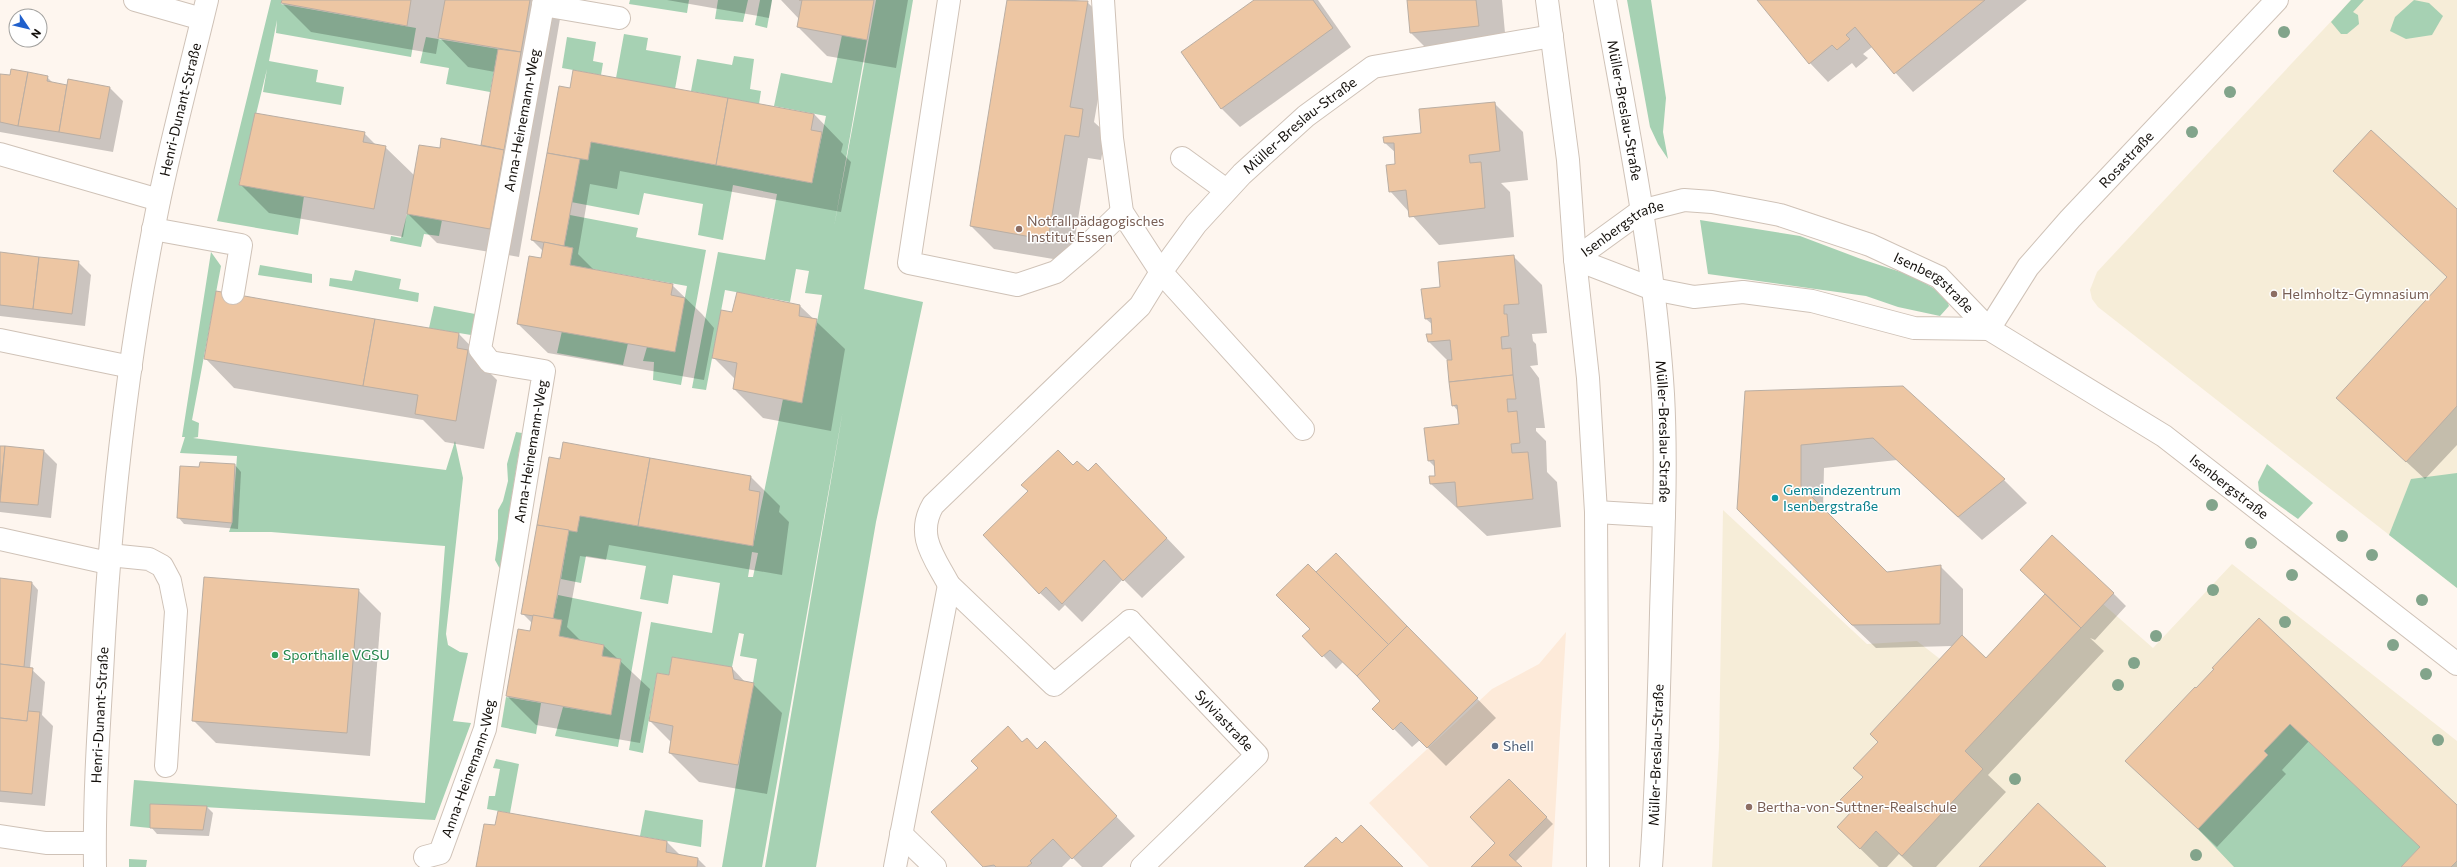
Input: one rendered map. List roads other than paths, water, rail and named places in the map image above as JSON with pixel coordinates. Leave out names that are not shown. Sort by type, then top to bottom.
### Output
[{"type":"street","name":"Henri-Dunant-Straße","points":[[94,867],[108,559],[131,367],[159,200],[204,10],[135,0]]},
{"type":"street","points":[[949,0],[909,263],[1017,285],[1056,272],[1091,242],[1122,212]]},
{"type":"street","points":[[1102,0],[1112,138],[1122,212],[1161,272],[1303,429]]},
{"type":"street","points":[[1547,0],[1568,160],[1575,259],[1588,378],[1596,512],[1598,867]]},
{"type":"street","name":"Müller-Breslau-Straße","points":[[1605,0],[1642,211],[1653,289],[1663,395],[1664,516],[1656,805],[1651,867]]},
{"type":"street","name":"Rosastraße","points":[[1989,329],[2028,267],[2066,224],[2277,0]]},
{"type":"street","name":"Anna-Heinemann-Weg","points":[[426,857],[440,853],[485,729],[544,371],[490,362],[480,349],[544,3],[619,18]]},
{"type":"street","name":"Müller-Breslau-Straße","points":[[1130,620],[1054,684],[950,585],[926,540],[926,517],[933,505],[1140,306],[1161,272],[1196,224],[1226,190],[1306,116],[1373,67],[1552,36]]},
{"type":"street","points":[[0,154],[159,200]]},
{"type":"street","points":[[1182,158],[1226,190]]},
{"type":"street","name":"Isenbergstraße","points":[[1575,259],[1642,211],[1684,200],[1712,202],[1780,215],[1870,245],[1939,277],[1989,329],[2164,436],[2457,664]]},
{"type":"street","points":[[154,230],[241,245],[233,293]]},
{"type":"street","name":"Isenbergstraße","points":[[1575,259],[1653,289],[1694,297],[1743,292],[1812,301],[1914,328],[1989,329]]},
{"type":"street","points":[[0,340],[131,367]]},
{"type":"street","points":[[1596,512],[1664,516]]},
{"type":"street","points":[[0,539],[108,559],[149,559],[162,566],[170,581],[176,611],[166,766]]},
{"type":"street","points":[[895,867],[950,585]]},
{"type":"street","name":"Sylviastraße","points":[[1130,620],[1257,755],[1142,867]]},
{"type":"street","points":[[901,834],[935,867]]},
{"type":"street","points":[[0,836],[46,843],[94,843]]},
{"type":"place","name":"Notfallpädagogisches Institut Essen","points":[[1019,229]]},
{"type":"place","name":"Helmholtz-Gymnasium","points":[[2274,294]]},
{"type":"place","name":"Gemeindezentrum Isenbergstraße","points":[[1775,498]]},
{"type":"place","name":"Sporthalle VGSU","points":[[275,655]]},
{"type":"place","name":"Shell","points":[[1495,746]]},
{"type":"place","name":"Bertha-von-Suttner-Realschule","points":[[1749,807]]}]
